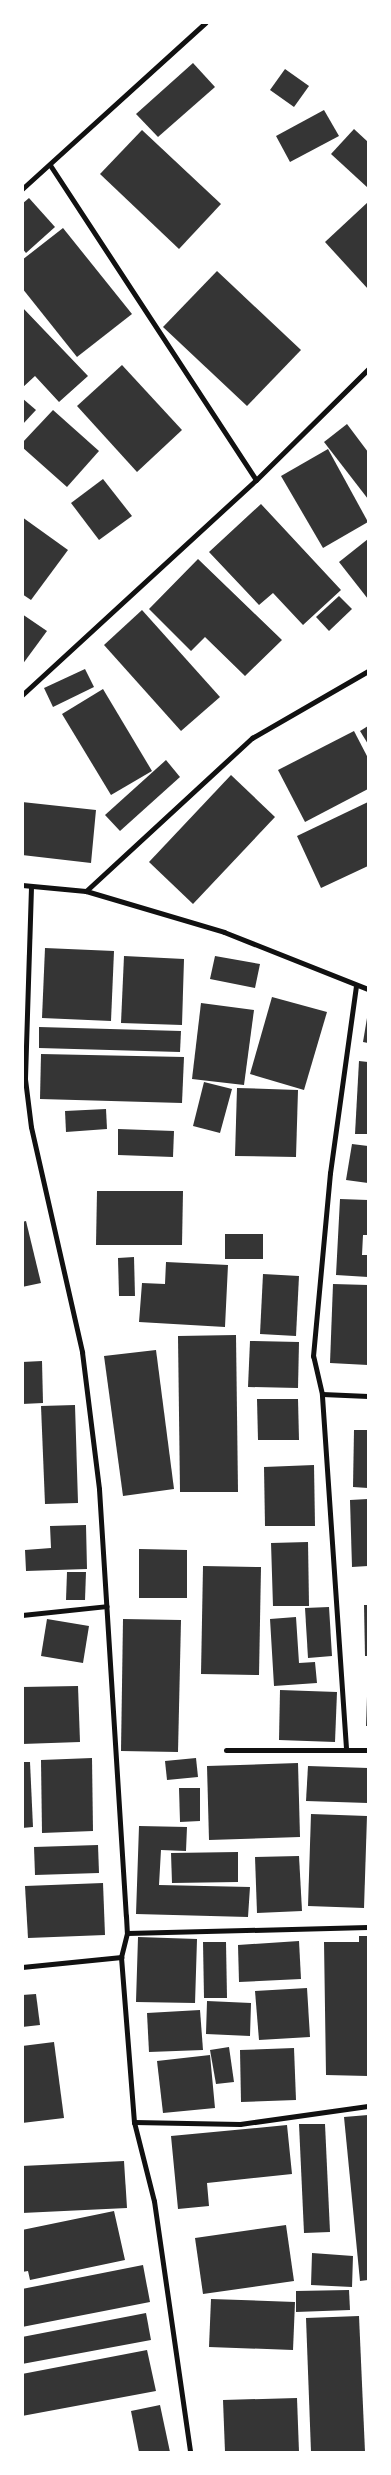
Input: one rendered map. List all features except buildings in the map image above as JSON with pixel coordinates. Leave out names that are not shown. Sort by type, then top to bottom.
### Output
[{"type":"street","points":[[22,190],[206,22]]},
{"type":"street","points":[[50,165],[256,480]]},
{"type":"street","points":[[22,695],[256,480],[368,369]]},
{"type":"street","points":[[86,891],[252,738],[368,670]]},
{"type":"street","points":[[22,885],[86,891],[224,932],[356,986],[368,989]]},
{"type":"street","points":[[31,887],[25,1079],[32,1136],[82,1352],[99,1489],[127,1933],[121,1956],[134,2122],[154,2201],[190,2452]]},
{"type":"street","points":[[346,1748],[322,1394],[313,1356],[330,1173],[356,986]]},
{"type":"street","points":[[322,1394],[368,1396]]},
{"type":"street","points":[[22,1615],[106,1606]]},
{"type":"street","points":[[226,1750],[346,1748],[368,1750]]},
{"type":"street","points":[[127,1933],[368,1927]]},
{"type":"street","points":[[22,1967],[121,1956]]},
{"type":"street","points":[[134,2122],[240,2124],[368,2106]]}]
